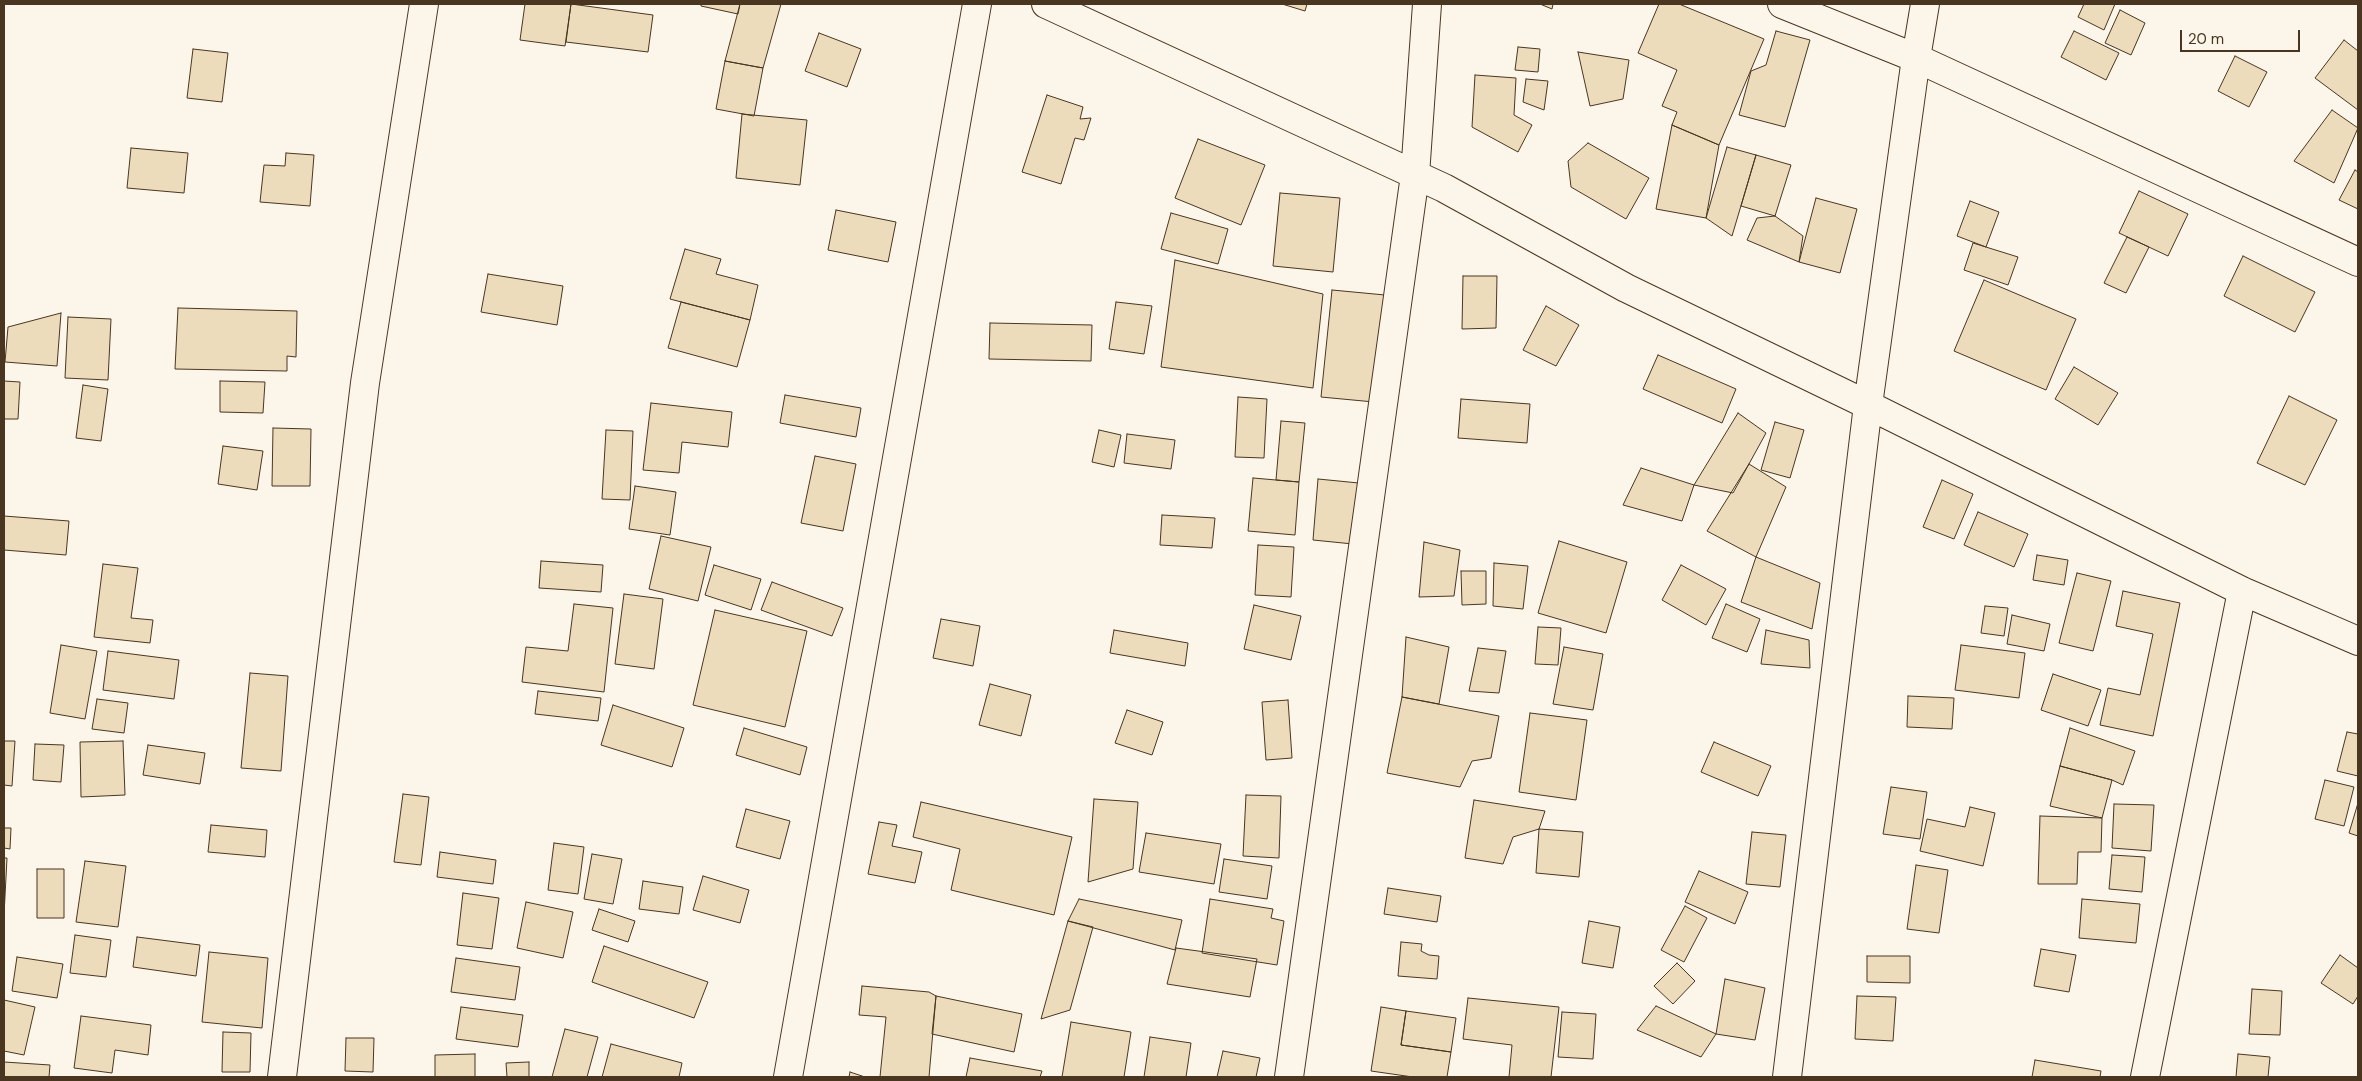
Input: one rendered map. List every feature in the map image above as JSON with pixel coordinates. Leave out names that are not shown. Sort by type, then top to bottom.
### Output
[{"type":"street","points":[[282,1077],[365,383],[424,4]]},
{"type":"street","points":[[788,1077],[978,4]]},
{"type":"street","points":[[1046,4],[1444,188],[1626,288],[1868,405],[2242,591],[2358,641]]},
{"type":"street","points":[[1289,1077],[1415,175],[1427,4]]},
{"type":"street","points":[[1782,4],[1916,58],[2358,262]]},
{"type":"street","points":[[1787,1077],[1868,405],[1925,4]]},
{"type":"street","points":[[2145,1077],[2242,591]]},
{"type":"building","points":[[525,4],[571,4],[565,46],[520,40]]},
{"type":"building","points":[[571,4],[653,15],[648,52],[566,42]]},
{"type":"building","points":[[701,4],[740,4],[738,14],[701,6]]},
{"type":"building","points":[[740,4],[781,4],[763,68],[725,61]]},
{"type":"building","points":[[1282,4],[1307,4],[1305,11]]},
{"type":"building","points":[[1540,4],[1553,4],[1552,9]]},
{"type":"building","points":[[1659,4],[1679,4],[1764,39],[1719,145],[1672,125],[1677,112],[1662,106],[1677,70],[1638,53]]},
{"type":"building","points":[[2084,4],[2115,4],[2104,30],[2078,17]]},
{"type":"building","points":[[2120,10],[2145,23],[2131,55],[2105,43]]},
{"type":"building","points":[[1776,31],[1810,40],[1785,127],[1739,115],[1751,71],[1766,65]]},
{"type":"building","points":[[2074,31],[2119,53],[2106,80],[2061,57]]},
{"type":"building","points":[[819,33],[861,49],[847,87],[805,71]]},
{"type":"building","points":[[2344,40],[2358,51],[2358,110],[2315,78]]},
{"type":"building","points":[[1518,47],[1540,49],[1538,72],[1515,70]]},
{"type":"building","points":[[193,49],[228,53],[222,102],[187,98]]},
{"type":"building","points":[[1578,52],[1629,60],[1623,99],[1590,106]]},
{"type":"building","points":[[2235,56],[2267,72],[2249,107],[2218,91]]},
{"type":"building","points":[[725,61],[763,68],[754,116],[716,109]]},
{"type":"building","points":[[1475,75],[1516,78],[1514,115],[1532,125],[1518,152],[1472,127]]},
{"type":"building","points":[[1526,79],[1548,81],[1544,110],[1523,102]]},
{"type":"building","points":[[1047,95],[1083,107],[1080,119],[1091,118],[1084,140],[1075,138],[1061,184],[1022,172]]},
{"type":"building","points":[[2332,110],[2358,128],[2334,183],[2294,161]]},
{"type":"building","points":[[742,114],[807,120],[800,185],[736,178]]},
{"type":"building","points":[[1672,125],[1719,145],[1706,218],[1656,209]]},
{"type":"building","points":[[1198,139],[1265,165],[1241,225],[1175,198]]},
{"type":"building","points":[[1588,143],[1649,178],[1626,219],[1571,187],[1568,161]]},
{"type":"building","points":[[1727,147],[1756,155],[1732,236],[1706,218]]},
{"type":"building","points":[[131,148],[188,153],[184,193],[127,188]]},
{"type":"building","points":[[286,153],[314,155],[310,206],[260,202],[264,165],[285,166]]},
{"type":"building","points":[[1756,155],[1791,165],[1775,216],[1741,206]]},
{"type":"building","points":[[2355,170],[2358,172],[2358,209],[2339,200]]},
{"type":"building","points":[[2139,191],[2188,214],[2168,256],[2119,233]]},
{"type":"building","points":[[1280,193],[1340,198],[1333,272],[1273,266]]},
{"type":"building","points":[[1816,198],[1857,209],[1840,273],[1799,262]]},
{"type":"building","points":[[1970,201],[1999,212],[1986,247],[1957,236]]},
{"type":"building","points":[[836,210],[896,222],[888,262],[828,250]]},
{"type":"building","points":[[1171,213],[1228,229],[1218,264],[1161,249]]},
{"type":"building","points":[[1775,216],[1803,236],[1799,262],[1747,240],[1757,218]]},
{"type":"building","points":[[2127,237],[2149,247],[2126,293],[2104,283]]},
{"type":"building","points":[[1973,243],[2018,257],[2008,285],[1964,270]]},
{"type":"building","points":[[685,249],[721,259],[716,274],[758,285],[750,320],[670,299]]},
{"type":"building","points":[[2243,256],[2315,292],[2295,332],[2224,296]]},
{"type":"building","points":[[1175,260],[1323,294],[1313,388],[1161,367]]},
{"type":"building","points":[[488,274],[563,286],[557,325],[481,312]]},
{"type":"building","points":[[1463,276],[1497,276],[1496,328],[1462,329]]},
{"type":"building","points":[[1984,280],[2076,319],[2046,390],[1954,351]]},
{"type":"building","points":[[1332,290],[1385,295],[1374,402],[1321,397]]},
{"type":"building","points":[[681,302],[750,320],[737,367],[668,348]]},
{"type":"building","points":[[1116,302],[1152,306],[1144,354],[1109,349]]},
{"type":"building","points":[[1546,306],[1579,325],[1556,366],[1523,350]]},
{"type":"building","points":[[178,308],[297,311],[296,357],[287,356],[287,371],[175,369]]},
{"type":"building","points":[[61,313],[57,366],[5,362],[8,327]]},
{"type":"building","points":[[68,317],[111,319],[108,380],[65,378]]},
{"type":"building","points":[[990,323],[1092,325],[1091,361],[989,359]]},
{"type":"building","points":[[1658,355],[1736,389],[1722,423],[1643,389]]},
{"type":"building","points":[[2074,367],[2118,393],[2098,425],[2055,399]]},
{"type":"building","points":[[4,381],[20,382],[18,419],[4,419]]},
{"type":"building","points":[[220,381],[265,382],[263,413],[220,412]]},
{"type":"building","points":[[83,385],[108,389],[101,441],[76,438]]},
{"type":"building","points":[[785,395],[861,408],[856,437],[780,423]]},
{"type":"building","points":[[2289,396],[2337,420],[2305,485],[2257,463]]},
{"type":"building","points":[[1238,397],[1267,399],[1264,458],[1235,457]]},
{"type":"building","points":[[1461,399],[1530,404],[1527,443],[1458,438]]},
{"type":"building","points":[[651,403],[732,412],[728,447],[682,442],[679,473],[643,470]]},
{"type":"building","points":[[1738,413],[1766,433],[1733,493],[1694,485]]},
{"type":"building","points":[[1281,421],[1305,423],[1299,482],[1276,480]]},
{"type":"building","points":[[1775,422],[1804,430],[1790,478],[1761,470]]},
{"type":"building","points":[[273,428],[311,429],[310,486],[272,486]]},
{"type":"building","points":[[606,430],[633,431],[630,500],[602,499]]},
{"type":"building","points":[[1099,430],[1121,435],[1114,467],[1092,462]]},
{"type":"building","points":[[1127,434],[1175,440],[1171,469],[1124,463]]},
{"type":"building","points":[[223,446],[263,451],[257,490],[218,484]]},
{"type":"building","points":[[815,456],[856,464],[843,531],[801,523]]},
{"type":"building","points":[[1749,464],[1786,487],[1756,557],[1707,531]]},
{"type":"building","points":[[1641,468],[1694,485],[1682,521],[1623,505]]},
{"type":"building","points":[[1253,478],[1299,482],[1295,535],[1248,531]]},
{"type":"building","points":[[1318,479],[1369,484],[1363,545],[1313,540]]},
{"type":"building","points":[[1942,480],[1973,494],[1954,539],[1923,527]]},
{"type":"building","points":[[635,486],[676,492],[670,535],[629,529]]},
{"type":"building","points":[[1978,512],[2028,534],[2014,567],[1964,545]]},
{"type":"building","points":[[1162,515],[1215,518],[1212,548],[1160,545]]},
{"type":"building","points":[[4,516],[69,521],[66,555],[4,550]]},
{"type":"building","points":[[661,536],[711,547],[698,601],[649,589]]},
{"type":"building","points":[[1559,541],[1627,562],[1606,633],[1538,613]]},
{"type":"building","points":[[1424,542],[1460,550],[1454,596],[1419,597]]},
{"type":"building","points":[[1258,545],[1294,547],[1291,597],[1255,595]]},
{"type":"building","points":[[2037,555],[2068,560],[2064,585],[2033,580]]},
{"type":"building","points":[[1756,557],[1820,583],[1812,629],[1741,602]]},
{"type":"building","points":[[541,561],[603,565],[601,592],[539,588]]},
{"type":"building","points":[[1494,563],[1528,566],[1523,609],[1493,606]]},
{"type":"building","points":[[103,564],[138,568],[131,618],[153,620],[150,643],[94,637]]},
{"type":"building","points":[[714,565],[761,579],[751,610],[705,595]]},
{"type":"building","points":[[1681,565],[1726,589],[1706,625],[1662,600]]},
{"type":"building","points":[[1461,571],[1486,571],[1486,604],[1462,605]]},
{"type":"building","points":[[2077,573],[2111,581],[2093,651],[2059,643]]},
{"type":"building","points":[[772,582],[843,608],[832,636],[761,610]]},
{"type":"building","points":[[2123,591],[2180,603],[2153,736],[2100,725],[2108,688],[2140,695],[2153,634],[2116,626]]},
{"type":"building","points":[[624,594],[663,599],[654,669],[615,664]]},
{"type":"building","points":[[574,604],[613,608],[604,692],[522,682],[526,647],[568,651]]},
{"type":"building","points":[[1726,604],[1760,619],[1747,652],[1712,638]]},
{"type":"building","points":[[1254,605],[1301,616],[1291,660],[1244,649]]},
{"type":"building","points":[[1985,606],[2008,608],[2004,636],[1981,633]]},
{"type":"building","points":[[715,610],[807,631],[785,727],[693,705]]},
{"type":"building","points":[[2012,615],[2050,624],[2044,651],[2007,644]]},
{"type":"building","points":[[941,619],[980,626],[973,666],[933,658]]},
{"type":"building","points":[[1538,627],[1561,628],[1558,665],[1535,664]]},
{"type":"building","points":[[1114,630],[1188,643],[1185,666],[1110,653]]},
{"type":"building","points":[[1766,630],[1809,640],[1810,668],[1761,664]]},
{"type":"building","points":[[1406,637],[1449,647],[1439,704],[1402,697]]},
{"type":"building","points":[[61,645],[97,651],[85,719],[50,713]]},
{"type":"building","points":[[1961,645],[2025,653],[2019,698],[1955,690]]},
{"type":"building","points":[[1564,647],[1603,654],[1593,710],[1553,704]]},
{"type":"building","points":[[1478,648],[1506,651],[1499,693],[1469,691]]},
{"type":"building","points":[[108,651],[179,660],[174,699],[103,690]]},
{"type":"building","points":[[250,673],[288,676],[281,771],[241,768]]},
{"type":"building","points":[[2053,674],[2101,690],[2088,726],[2041,710]]},
{"type":"building","points":[[990,684],[1031,695],[1021,736],[979,725]]},
{"type":"building","points":[[538,691],[601,698],[598,721],[535,714]]},
{"type":"building","points":[[1908,696],[1954,698],[1952,729],[1907,727]]},
{"type":"building","points":[[1402,697],[1499,716],[1491,758],[1472,761],[1460,787],[1387,773]]},
{"type":"building","points":[[97,699],[128,703],[124,733],[92,729]]},
{"type":"building","points":[[1288,700],[1292,758],[1266,760],[1262,702]]},
{"type":"building","points":[[613,705],[684,728],[672,767],[601,745]]},
{"type":"building","points":[[1127,710],[1163,722],[1152,755],[1115,743]]},
{"type":"building","points":[[1530,713],[1587,720],[1576,800],[1519,792]]},
{"type":"building","points":[[744,728],[807,747],[800,775],[736,755]]},
{"type":"building","points":[[2070,728],[2135,751],[2123,785],[2112,780],[2060,766]]},
{"type":"building","points":[[2347,732],[2358,734],[2358,776],[2337,771]]},
{"type":"building","points":[[4,741],[15,741],[12,786],[4,785]]},
{"type":"building","points":[[123,741],[125,795],[81,797],[80,742]]},
{"type":"building","points":[[1714,742],[1771,766],[1758,796],[1701,772]]},
{"type":"building","points":[[35,744],[64,745],[61,782],[33,780]]},
{"type":"building","points":[[148,745],[205,753],[200,784],[143,775]]},
{"type":"building","points":[[2060,766],[2112,780],[2102,818],[2050,806]]},
{"type":"building","points":[[2325,780],[2354,787],[2344,826],[2315,819]]},
{"type":"building","points":[[1891,787],[1927,792],[1920,839],[1883,834]]},
{"type":"building","points":[[403,794],[429,797],[421,865],[394,862]]},
{"type":"building","points":[[1246,795],[1281,796],[1279,858],[1243,856]]},
{"type":"building","points":[[1094,799],[1138,802],[1133,869],[1088,882]]},
{"type":"building","points":[[1474,800],[1545,811],[1539,829],[1513,837],[1503,864],[1465,858]]},
{"type":"building","points":[[921,802],[1072,837],[1054,915],[951,890],[960,849],[913,837]]},
{"type":"building","points":[[2358,803],[2358,836],[2349,833]]},
{"type":"building","points":[[2114,804],[2154,805],[2151,851],[2112,848]]},
{"type":"building","points":[[1970,807],[1995,813],[1983,866],[1920,851],[1927,819],[1965,827]]},
{"type":"building","points":[[746,809],[790,821],[780,859],[736,847]]},
{"type":"building","points":[[2040,816],[2102,818],[2101,852],[2078,852],[2077,884],[2038,884]]},
{"type":"building","points":[[879,822],[897,825],[892,846],[922,852],[915,883],[868,874]]},
{"type":"building","points":[[211,825],[267,830],[265,857],[208,852]]},
{"type":"building","points":[[4,828],[11,828],[10,849],[4,848]]},
{"type":"building","points":[[1539,829],[1583,832],[1579,877],[1536,873]]},
{"type":"building","points":[[1752,832],[1786,835],[1780,887],[1746,884]]},
{"type":"building","points":[[1146,833],[1221,844],[1214,884],[1139,872]]},
{"type":"building","points":[[554,843],[584,847],[578,894],[548,890]]},
{"type":"building","points":[[440,852],[496,860],[493,884],[437,877]]},
{"type":"building","points":[[592,854],[622,859],[613,904],[584,899]]},
{"type":"building","points":[[2112,855],[2145,857],[2142,892],[2109,889]]},
{"type":"building","points":[[4,858],[7,858],[4,915]]},
{"type":"building","points":[[1224,859],[1272,866],[1267,899],[1219,892]]},
{"type":"building","points":[[85,861],[126,866],[118,927],[76,922]]},
{"type":"building","points":[[1916,865],[1948,870],[1939,933],[1907,929]]},
{"type":"building","points":[[37,869],[64,869],[64,918],[37,918]]},
{"type":"building","points":[[1699,871],[1748,892],[1735,924],[1685,902]]},
{"type":"building","points":[[703,876],[749,890],[740,923],[693,910]]},
{"type":"building","points":[[643,881],[683,887],[679,914],[639,909]]},
{"type":"building","points":[[1388,888],[1441,896],[1437,922],[1384,914]]},
{"type":"building","points":[[463,893],[499,898],[492,949],[457,945]]},
{"type":"building","points":[[1079,899],[1182,920],[1175,950],[1068,921]]},
{"type":"building","points":[[1210,899],[1273,909],[1271,918],[1284,921],[1277,965],[1202,953]]},
{"type":"building","points":[[2082,899],[2140,904],[2136,943],[2079,938]]},
{"type":"building","points":[[526,902],[573,912],[563,958],[517,948]]},
{"type":"building","points":[[1685,906],[1707,918],[1684,962],[1661,950]]},
{"type":"building","points":[[599,909],[635,921],[628,942],[592,930]]},
{"type":"building","points":[[1068,921],[1093,927],[1070,1010],[1041,1019]]},
{"type":"building","points":[[1589,921],[1620,927],[1613,968],[1582,963]]},
{"type":"building","points":[[75,935],[111,940],[106,977],[70,973]]},
{"type":"building","points":[[137,937],[200,945],[196,976],[133,967]]},
{"type":"building","points":[[1401,942],[1422,944],[1421,951],[1429,955],[1439,956],[1437,979],[1398,976]]},
{"type":"building","points":[[604,946],[708,982],[694,1018],[592,982]]},
{"type":"building","points":[[1176,948],[1257,959],[1250,997],[1167,984]]},
{"type":"building","points":[[2041,949],[2076,955],[2069,992],[2034,986]]},
{"type":"building","points":[[209,952],[268,958],[262,1028],[202,1022]]},
{"type":"building","points":[[2340,955],[2358,968],[2358,996],[2353,1004],[2321,983]]},
{"type":"building","points":[[1867,956],[1910,956],[1910,983],[1867,982]]},
{"type":"building","points":[[17,957],[63,964],[57,998],[12,991]]},
{"type":"building","points":[[456,958],[520,967],[515,1000],[451,992]]},
{"type":"building","points":[[1677,963],[1695,981],[1673,1004],[1654,986]]},
{"type":"building","points":[[1725,979],[1765,988],[1755,1040],[1716,1034]]},
{"type":"building","points":[[862,986],[929,992],[936,996],[929,1077],[880,1077],[886,1017],[859,1015]]},
{"type":"building","points":[[2252,989],[2282,991],[2280,1035],[2249,1034]]},
{"type":"building","points":[[936,996],[1022,1014],[1014,1052],[932,1034]]},
{"type":"building","points":[[1857,996],[1896,997],[1893,1041],[1855,1039]]},
{"type":"building","points":[[1468,998],[1559,1007],[1551,1077],[1509,1077],[1512,1045],[1463,1039]]},
{"type":"building","points":[[4,1000],[35,1007],[24,1055],[4,1051]]},
{"type":"building","points":[[1656,1006],[1716,1034],[1701,1057],[1637,1030]]},
{"type":"building","points":[[461,1007],[523,1015],[518,1047],[456,1039]]},
{"type":"building","points":[[1381,1007],[1406,1011],[1401,1045],[1451,1052],[1447,1077],[1413,1077],[1371,1071]]},
{"type":"building","points":[[1406,1011],[1456,1018],[1451,1052],[1401,1045]]},
{"type":"building","points":[[1562,1012],[1596,1014],[1593,1059],[1558,1057]]},
{"type":"building","points":[[81,1016],[151,1025],[148,1055],[115,1050],[112,1073],[74,1068]]},
{"type":"building","points":[[1071,1022],[1131,1032],[1124,1077],[1062,1077]]},
{"type":"building","points":[[565,1029],[598,1037],[587,1077],[552,1077]]},
{"type":"building","points":[[223,1032],[251,1033],[250,1072],[222,1072]]},
{"type":"building","points":[[1150,1037],[1191,1043],[1186,1077],[1144,1077]]},
{"type":"building","points":[[346,1038],[374,1038],[373,1072],[345,1071]]},
{"type":"building","points":[[611,1044],[682,1063],[679,1077],[602,1077]]},
{"type":"building","points":[[1223,1051],[1260,1058],[1256,1077],[1217,1077]]},
{"type":"building","points":[[475,1054],[475,1077],[435,1077],[435,1055]]},
{"type":"building","points":[[2238,1054],[2270,1057],[2268,1077],[2236,1077]]},
{"type":"building","points":[[970,1058],[1042,1071],[1040,1077],[966,1077]]},
{"type":"building","points":[[2035,1060],[2101,1071],[2100,1077],[2032,1077]]},
{"type":"building","points":[[4,1062],[50,1065],[49,1077],[4,1077]]},
{"type":"building","points":[[529,1062],[529,1077],[507,1077],[506,1063]]},
{"type":"building","points":[[850,1072],[865,1077],[849,1077]]}]
